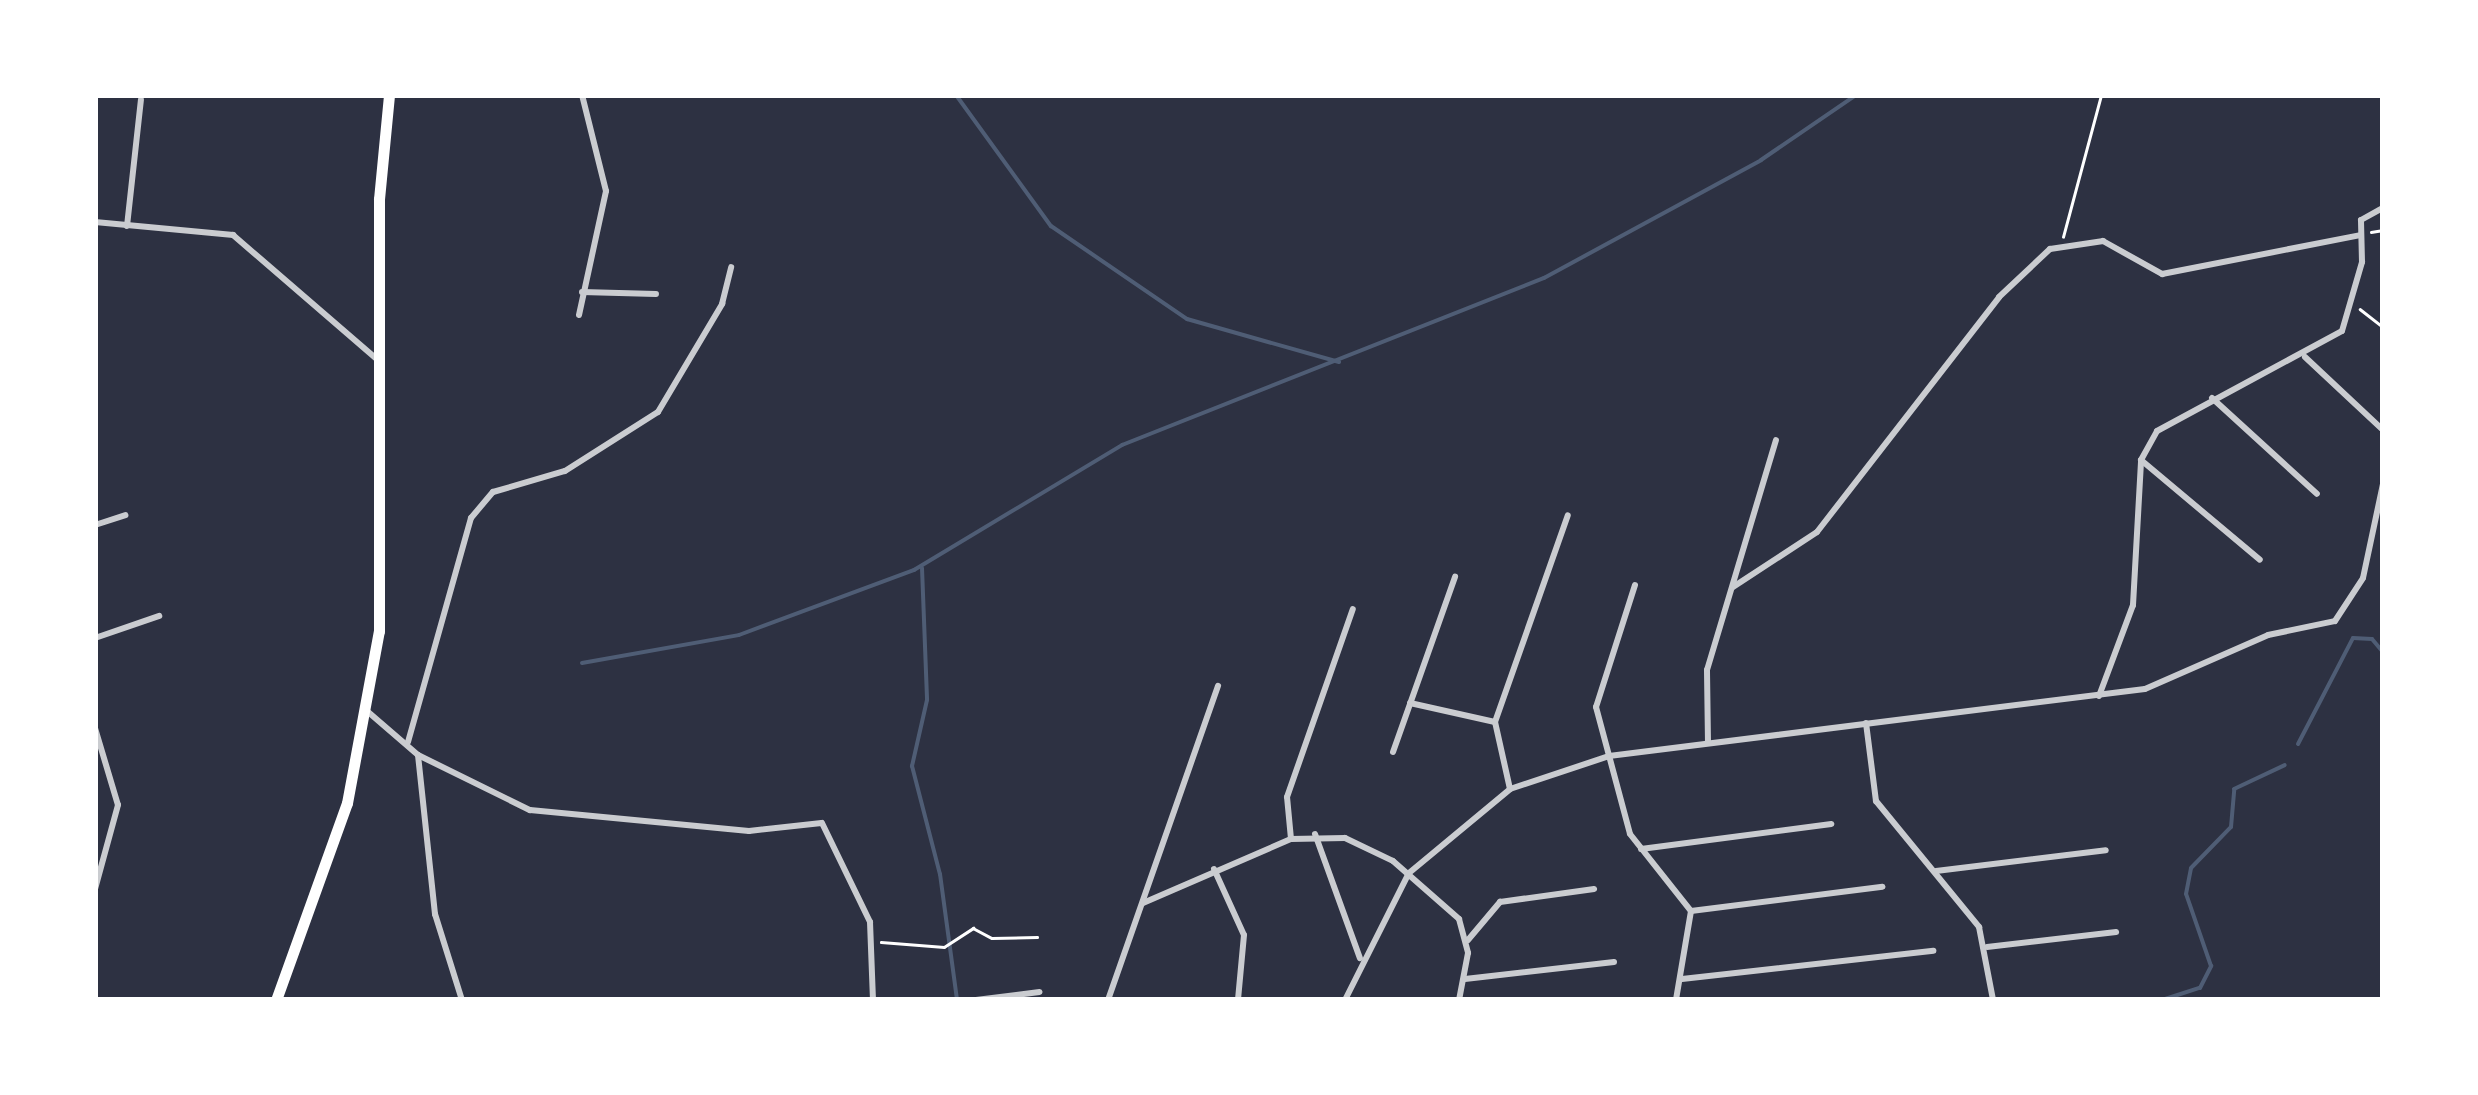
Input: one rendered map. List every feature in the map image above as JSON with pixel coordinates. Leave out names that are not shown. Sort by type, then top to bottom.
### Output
[{"type":"highway","points":[[276,1000],[312,917],[367,711],[382,556],[380,362],[389,95]]},
{"type":"street","points":[[579,315],[606,190],[582,95]]},
{"type":"street","points":[[128,226],[141,100]]},
{"type":"street","points":[[2099,698],[2138,575],[2141,460],[2166,421],[2305,357],[2342,331],[2354,305],[2363,215],[2383,208]]},
{"type":"street","points":[[95,222],[233,235],[380,362]]},
{"type":"street","points":[[1733,587],[1817,532],[1999,297],[2062,245],[2103,241],[2162,274],[2360,234]]},
{"type":"street","points":[[408,742],[471,518],[493,492],[564,472],[658,412],[722,304],[731,266]]},
{"type":"street","points":[[582,292],[656,294]]},
{"type":"street","points":[[2305,357],[2383,430]]},
{"type":"street","points":[[2212,398],[2317,494]]},
{"type":"street","points":[[1708,743],[1707,670],[1776,440]]},
{"type":"street","points":[[2141,460],[2260,560]]},
{"type":"street","points":[[1345,1000],[1360,960],[1408,873],[1510,789],[1610,756],[2099,698],[2145,689],[2268,635],[2335,620],[2364,578],[2383,484]]},
{"type":"street","points":[[1510,789],[1495,722],[1568,514]]},
{"type":"street","points":[[95,526],[125,515]]},
{"type":"street","points":[[1393,752],[1454,577]]},
{"type":"street","points":[[1635,585],[1596,700],[1641,849],[1691,911],[1676,1000]]},
{"type":"street","points":[[1291,839],[1288,797],[1352,609]]},
{"type":"street","points":[[95,638],[159,616]]},
{"type":"street","points":[[1108,1000],[1218,686]]},
{"type":"street","points":[[1410,702],[1495,722]]},
{"type":"street","points":[[367,711],[408,742],[418,755],[530,810],[749,831],[822,824],[875,942],[873,1000]]},
{"type":"street","points":[[1866,723],[1876,801],[1935,871],[1987,947],[1993,1000]]},
{"type":"street","points":[[95,728],[118,805],[95,889]]},
{"type":"street","points":[[418,755],[435,914],[462,1000]]},
{"type":"street","points":[[1641,849],[1831,824]]},
{"type":"street","points":[[1315,834],[1360,960]]},
{"type":"street","points":[[1143,903],[1214,869],[1291,839],[1315,834],[1346,838],[1408,873],[1459,919],[1468,940],[1460,1000]]},
{"type":"street","points":[[1935,871],[2106,850]]},
{"type":"street","points":[[1214,869],[1244,934],[1238,1000]]},
{"type":"street","points":[[1691,911],[1882,888]]},
{"type":"street","points":[[1468,940],[1500,902],[1594,889]]},
{"type":"street","points":[[1987,947],[2116,932]]},
{"type":"street","points":[[1682,979],[1933,951]]},
{"type":"street","points":[[1465,980],[1614,962]]},
{"type":"street","points":[[976,1000],[1040,992]]},
{"type":"path","points":[[2062,245],[2100,95]]},
{"type":"path","points":[[2354,305],[2383,327]]},
{"type":"path","points":[[875,942],[944,947],[973,928],[992,938],[1038,936]]},
{"type":"waterway","points":[[956,95],[1051,226],[1187,319],[1339,362]]},
{"type":"waterway","points":[[582,663],[739,635],[914,570],[1122,445],[1544,278],[1761,160],[1856,95]]},
{"type":"waterway","points":[[922,568],[927,700],[912,766],[940,874],[957,1000]]},
{"type":"waterway","points":[[2298,744],[2353,638],[2372,639],[2383,652]]},
{"type":"waterway","points":[[2162,1000],[2200,988],[2211,966],[2186,894],[2191,868],[2231,827],[2234,789],[2285,765]]}]
